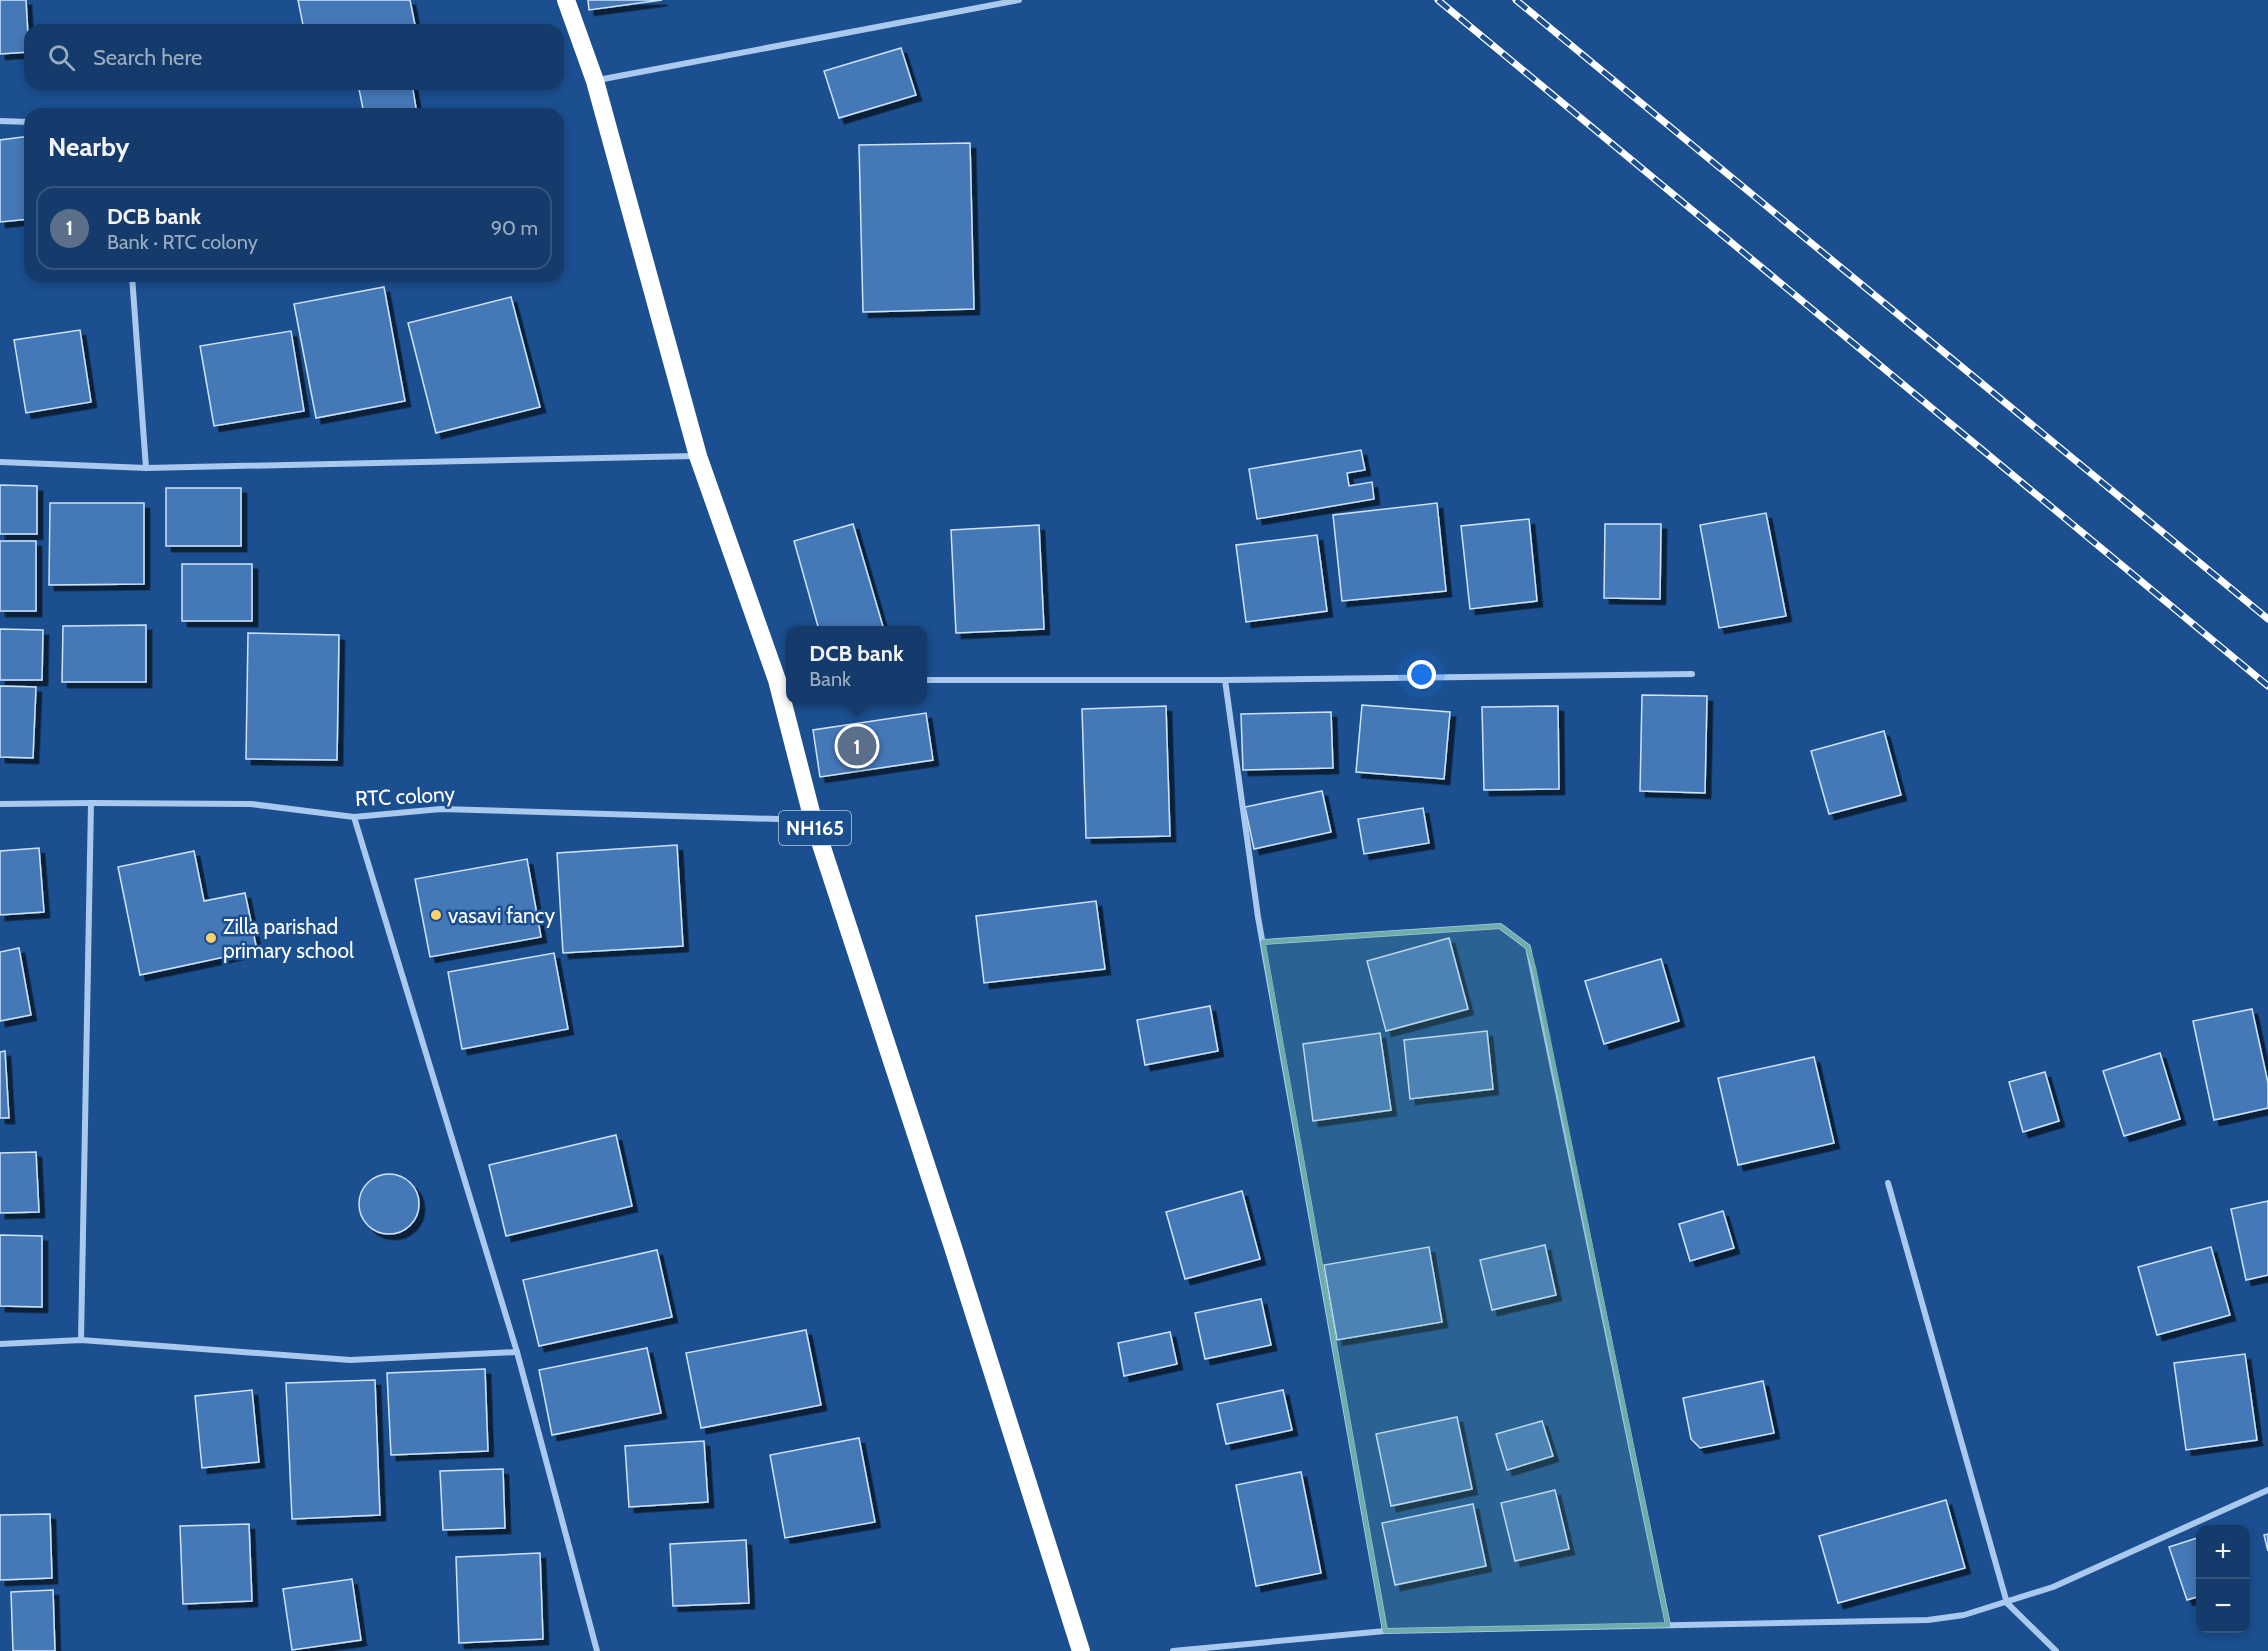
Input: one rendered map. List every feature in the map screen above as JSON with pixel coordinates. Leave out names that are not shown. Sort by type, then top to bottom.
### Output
[{"type":"highway","name":"NH165","points":[[566,0],[595,81],[698,456],[781,680],[786,702]]},
{"type":"highway","name":"NH165","points":[[786,704],[813,820],[952,1244],[1081,1651]]},
{"type":"street","points":[[595,81],[1019,0]]},
{"type":"street","points":[[0,121],[24,122]]},
{"type":"street","points":[[132,282],[146,468]]},
{"type":"street","points":[[0,462],[146,468],[698,456]]},
{"type":"street","points":[[927,680],[1225,680],[1692,674]]},
{"type":"street","points":[[1225,680],[1263,942],[1385,1631]]},
{"type":"street","points":[[81,1340],[92,802]]},
{"type":"street","name":"RTC colony","points":[[0,804],[92,802],[251,804],[354,817],[441,809],[813,820]]},
{"type":"street","points":[[354,817],[518,1352],[597,1651]]},
{"type":"street","points":[[1263,942],[1500,926],[1528,947],[1668,1625]]},
{"type":"street","points":[[1888,1183],[2007,1603],[2056,1651]]},
{"type":"street","points":[[0,1344],[81,1340],[350,1360],[518,1352]]},
{"type":"street","points":[[1173,1651],[1385,1631],[1928,1620],[1964,1615],[2053,1587],[2268,1490]]},
{"type":"highlighted area","points":[[1500,926],[1528,947],[1534,968],[1668,1625],[1385,1631],[1263,942]]},
{"type":"building","points":[[0,0],[26,0],[27,24],[24,24],[24,52],[0,54]]},
{"type":"building","points":[[298,0],[410,0],[415,24],[303,24]]},
{"type":"building","points":[[588,0],[662,0],[589,10]]},
{"type":"building","points":[[901,48],[916,95],[839,118],[824,71]]},
{"type":"building","points":[[359,90],[413,90],[416,108],[363,108]]},
{"type":"building","points":[[24,137],[24,220],[0,222],[0,140]]},
{"type":"building","points":[[970,143],[974,309],[863,312],[859,145]]},
{"type":"building","points":[[384,287],[405,401],[316,418],[294,304]]},
{"type":"building","points":[[511,297],[540,407],[436,433],[408,323]]},
{"type":"building","points":[[80,330],[91,402],[26,413],[14,340]]},
{"type":"building","points":[[291,331],[304,411],[214,426],[200,346]]},
{"type":"building","points":[[1361,450],[1365,470],[1347,473],[1349,486],[1372,482],[1374,499],[1257,519],[1249,469]]},
{"type":"building","points":[[0,485],[37,486],[37,534],[0,534]]},
{"type":"building","points":[[166,488],[241,488],[241,546],[166,546]]},
{"type":"building","points":[[50,503],[144,503],[144,584],[49,585]]},
{"type":"building","points":[[1437,503],[1446,591],[1342,601],[1333,515]]},
{"type":"building","points":[[1766,513],[1786,616],[1719,628],[1700,525]]},
{"type":"building","points":[[1529,519],[1537,601],[1470,609],[1461,526]]},
{"type":"building","points":[[853,524],[883,626],[818,626],[794,541]]},
{"type":"building","points":[[1605,524],[1661,524],[1660,599],[1604,598]]},
{"type":"building","points":[[1039,525],[1044,629],[956,633],[951,530]]},
{"type":"building","points":[[1317,535],[1327,611],[1246,622],[1236,545]]},
{"type":"building","points":[[0,541],[36,541],[36,611],[0,611]]},
{"type":"building","points":[[182,564],[252,564],[252,621],[182,621]]},
{"type":"building","points":[[146,625],[146,682],[62,682],[63,626]]},
{"type":"building","points":[[0,629],[43,630],[42,680],[0,680]]},
{"type":"building","points":[[248,633],[339,635],[337,760],[246,759]]},
{"type":"building","points":[[0,686],[36,687],[33,758],[0,757]]},
{"type":"building","points":[[1642,695],[1707,696],[1705,793],[1640,791]]},
{"type":"building","points":[[1362,705],[1450,712],[1444,779],[1356,772]]},
{"type":"building","points":[[1166,706],[1170,836],[1086,838],[1082,709]]},
{"type":"building","points":[[1558,706],[1559,789],[1484,790],[1482,707]]},
{"type":"building","points":[[1331,712],[1333,768],[1243,770],[1241,714]]},
{"type":"building","points":[[926,713],[933,760],[820,777],[813,730]]},
{"type":"building","points":[[1884,731],[1901,795],[1829,814],[1811,751]]},
{"type":"building","points":[[1322,791],[1331,832],[1254,849],[1245,807]]},
{"type":"building","points":[[1423,808],[1429,843],[1364,854],[1358,819]]},
{"type":"building","points":[[677,845],[683,946],[563,953],[557,853]]},
{"type":"building","points":[[39,848],[44,912],[0,915],[0,851]]},
{"type":"building","points":[[194,851],[204,901],[245,893],[257,950],[140,975],[118,867]]},
{"type":"building","points":[[527,859],[541,937],[430,957],[415,879]]},
{"type":"building","points":[[1096,901],[1105,969],[984,983],[976,916]]},
{"type":"building","points":[[1449,938],[1468,1009],[1386,1031],[1367,961]]},
{"type":"building","points":[[19,948],[31,1015],[0,1021],[0,952]]},
{"type":"building","points":[[554,953],[568,1029],[462,1049],[448,972]]},
{"type":"building","points":[[1661,959],[1679,1021],[1604,1044],[1585,981]]},
{"type":"building","points":[[1210,1006],[1218,1051],[1145,1065],[1137,1020]]},
{"type":"building","points":[[2252,1009],[2268,1083],[2268,1108],[2214,1120],[2193,1021]]},
{"type":"building","points":[[1487,1031],[1493,1089],[1410,1099],[1404,1040]]},
{"type":"building","points":[[1380,1033],[1391,1110],[1313,1121],[1303,1044]]},
{"type":"building","points":[[5,1051],[9,1118],[0,1118],[0,1052]]},
{"type":"building","points":[[2160,1053],[2180,1119],[2124,1136],[2103,1071]]},
{"type":"building","points":[[1814,1057],[1834,1143],[1738,1165],[1718,1078]]},
{"type":"building","points":[[2045,1072],[2059,1121],[2023,1132],[2009,1082]]},
{"type":"building","points":[[616,1135],[632,1206],[506,1236],[489,1165]]},
{"type":"building","points":[[36,1152],[39,1212],[0,1213],[0,1153]]},
{"type":"building","points":[[389,1174],[410,1183],[419,1204],[410,1225],[389,1234],[368,1225],[359,1204],[368,1183]]},
{"type":"building","points":[[1242,1191],[1260,1259],[1185,1279],[1166,1212]]},
{"type":"building","points":[[2268,1201],[2268,1275],[2246,1280],[2231,1209]]},
{"type":"building","points":[[1723,1211],[1734,1248],[1690,1261],[1679,1224]]},
{"type":"building","points":[[0,1235],[42,1236],[42,1307],[0,1306]]},
{"type":"building","points":[[1545,1245],[1556,1295],[1492,1310],[1480,1260]]},
{"type":"building","points":[[1429,1247],[1442,1322],[1337,1340],[1324,1265]]},
{"type":"building","points":[[2211,1247],[2230,1315],[2157,1335],[2138,1267]]},
{"type":"building","points":[[657,1250],[672,1317],[539,1346],[523,1280]]},
{"type":"building","points":[[1261,1299],[1271,1345],[1205,1359],[1195,1313]]},
{"type":"building","points":[[806,1330],[821,1405],[701,1428],[686,1353]]},
{"type":"building","points":[[1170,1332],[1177,1364],[1124,1376],[1118,1343]]},
{"type":"building","points":[[647,1348],[661,1413],[552,1435],[539,1370]]},
{"type":"building","points":[[2245,1354],[2257,1440],[2186,1450],[2174,1363]]},
{"type":"building","points":[[485,1369],[488,1451],[391,1455],[387,1373]]},
{"type":"building","points":[[375,1380],[380,1515],[292,1519],[286,1383]]},
{"type":"building","points":[[1763,1381],[1774,1433],[1700,1448],[1691,1439],[1683,1398]]},
{"type":"building","points":[[252,1390],[259,1462],[202,1468],[195,1396]]},
{"type":"building","points":[[1283,1390],[1292,1430],[1226,1444],[1217,1404]]},
{"type":"building","points":[[1457,1417],[1472,1489],[1391,1506],[1376,1434]]},
{"type":"building","points":[[1542,1421],[1553,1456],[1507,1470],[1496,1434]]},
{"type":"building","points":[[859,1438],[875,1522],[785,1538],[770,1455]]},
{"type":"building","points":[[704,1441],[708,1502],[629,1507],[625,1446]]},
{"type":"building","points":[[503,1469],[505,1528],[443,1530],[440,1471]]},
{"type":"building","points":[[1301,1472],[1321,1573],[1256,1586],[1236,1485]]},
{"type":"building","points":[[1555,1490],[1569,1549],[1515,1561],[1501,1503]]},
{"type":"building","points":[[1946,1500],[1965,1568],[1838,1603],[1819,1536]]},
{"type":"building","points":[[1473,1504],[1486,1566],[1395,1585],[1382,1523]]},
{"type":"building","points":[[50,1514],[52,1578],[0,1580],[0,1515]]},
{"type":"building","points":[[249,1524],[252,1601],[183,1604],[180,1526]]},
{"type":"building","points":[[2268,1534],[2268,1551],[2264,1535]]},
{"type":"building","points":[[2196,1538],[2196,1597],[2187,1600],[2169,1547]]},
{"type":"building","points":[[746,1540],[749,1603],[673,1606],[670,1544]]},
{"type":"building","points":[[540,1553],[543,1639],[459,1643],[456,1557]]},
{"type":"building","points":[[352,1579],[361,1640],[292,1650],[283,1589]]},
{"type":"building","points":[[53,1590],[55,1651],[13,1651],[11,1592]]},
{"type":"railway","points":[[1438,0],[2268,686]]},
{"type":"railway","points":[[1516,0],[2268,619]]},
{"type":"place","name":"DCB bank","points":[[857,746]]},
{"type":"place","name":"vasavi fancy","points":[[436,915]]},
{"type":"place","name":"Zilla parishad primary school","points":[[211,938]]}]
